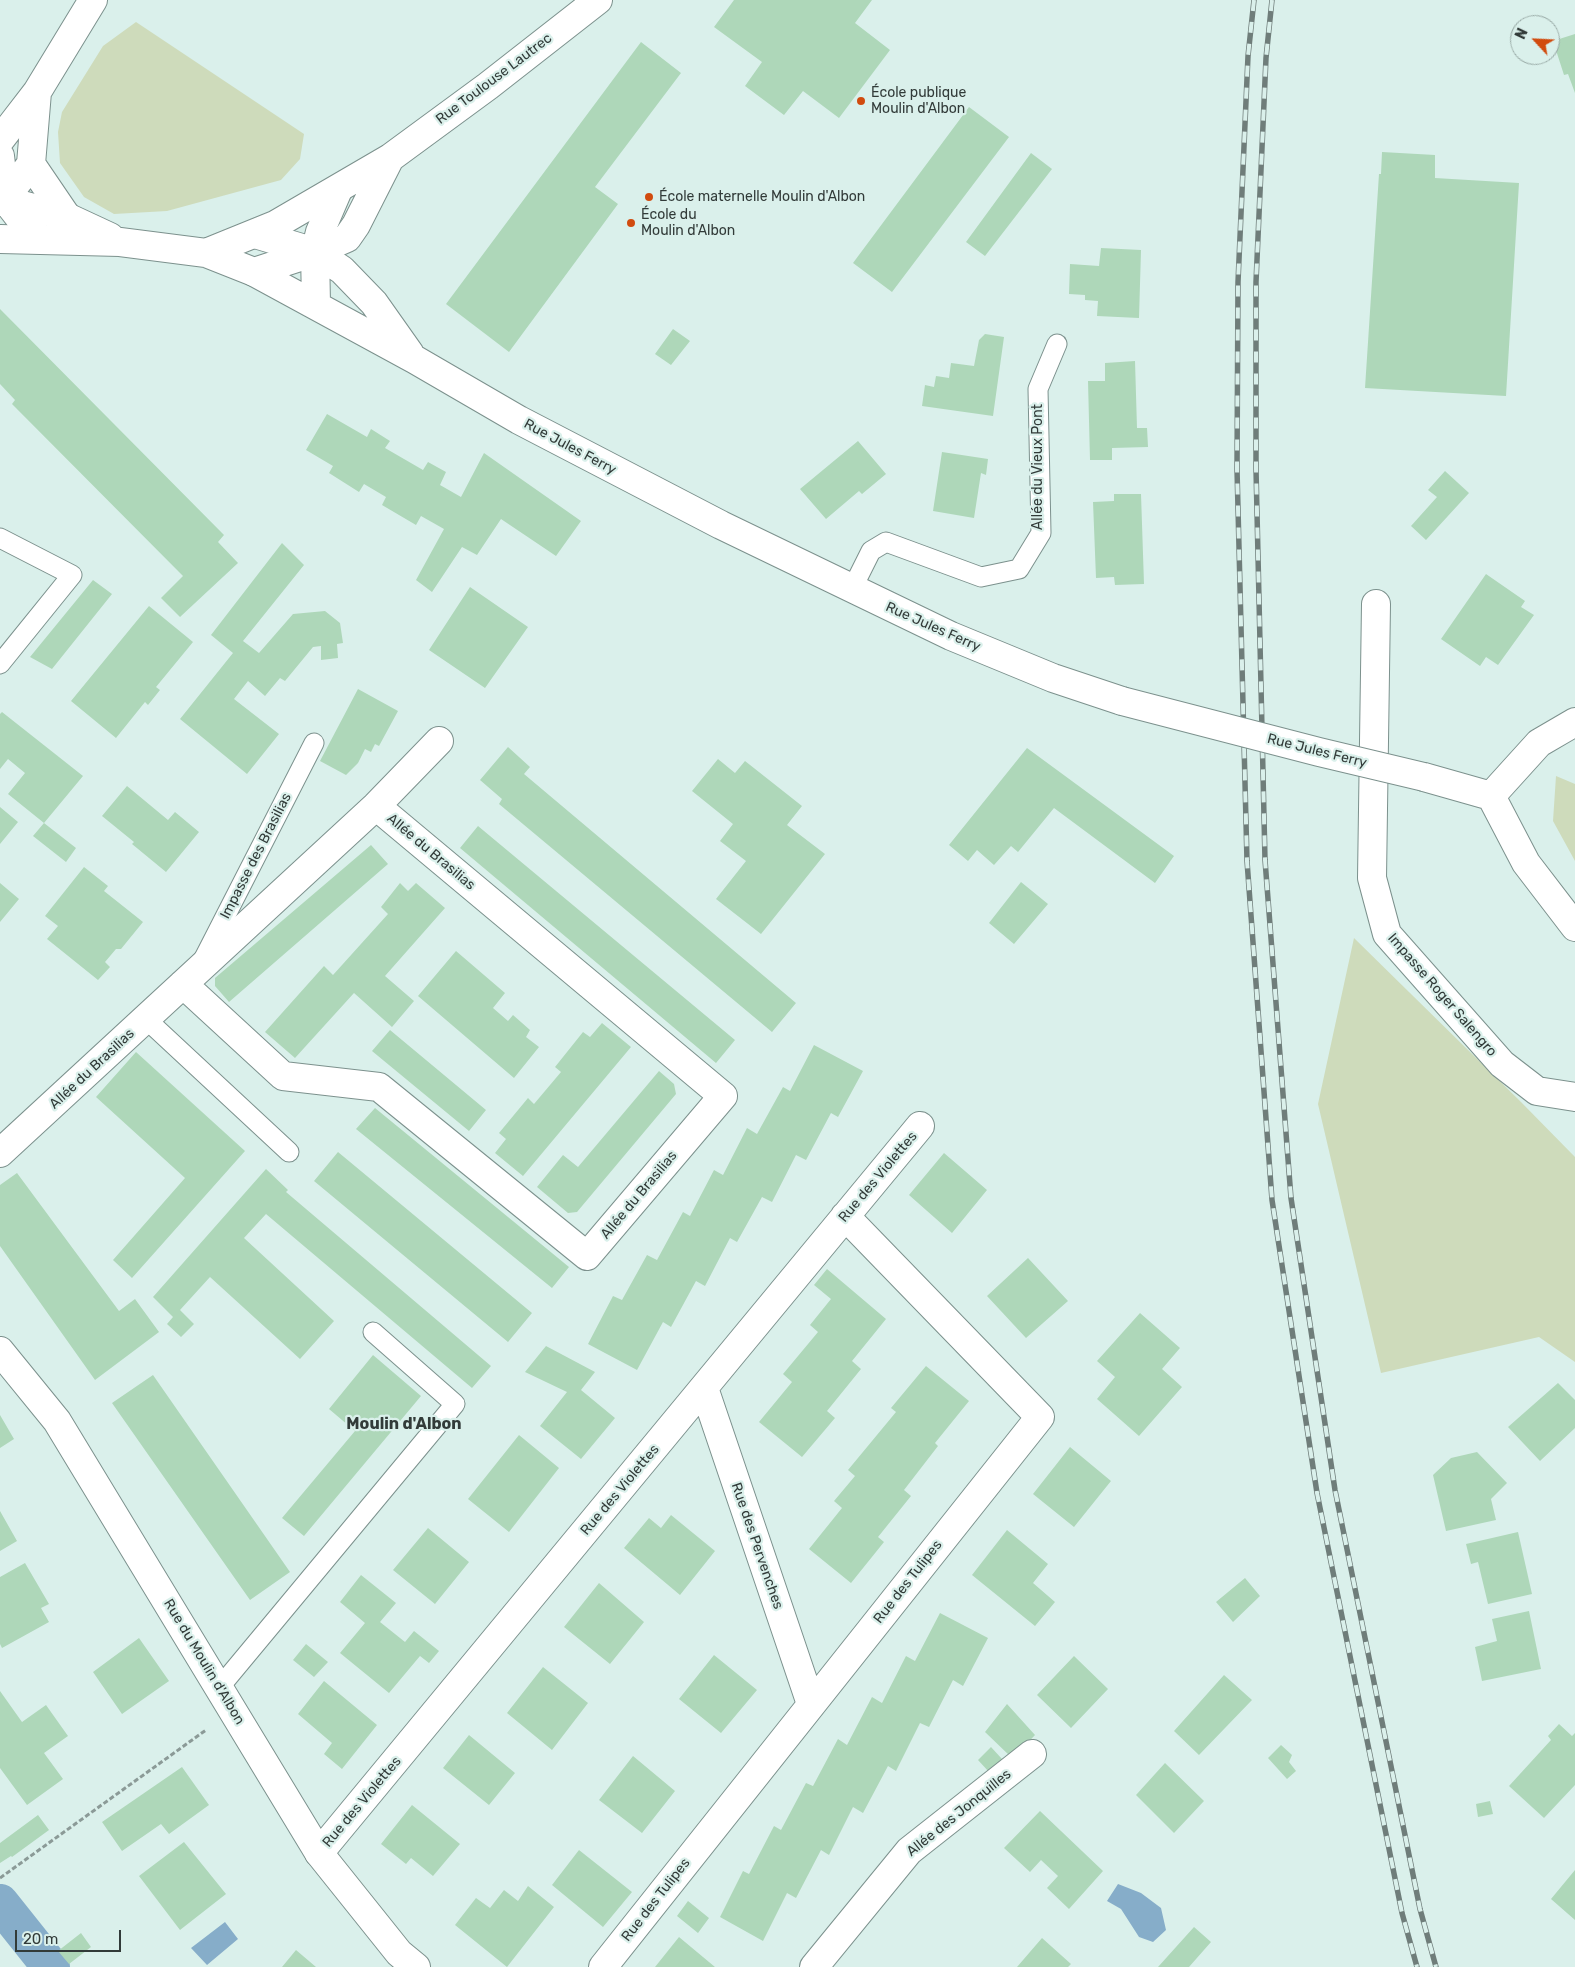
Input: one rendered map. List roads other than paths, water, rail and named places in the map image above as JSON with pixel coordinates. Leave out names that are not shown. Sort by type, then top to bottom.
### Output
[{"type":"street","points":[[0,140],[37,92],[93,0]]},
{"type":"street","name":"Rue Toulouse Lautrec","points":[[255,234],[338,190],[390,158],[488,86],[598,0]]},
{"type":"street","points":[[2,200],[31,164],[37,92]]},
{"type":"street","points":[[0,156],[2,200],[40,239]]},
{"type":"street","name":"Rue Toulouse Lautrec","points":[[254,272],[315,252],[347,238],[356,226],[390,158]]},
{"type":"street","points":[[31,164],[67,217]]},
{"type":"street","points":[[316,304],[315,252],[320,232],[338,190]]},
{"type":"street","name":"Rue Jules Ferry","points":[[2,200],[67,217],[120,242]]},
{"type":"street","name":"Rue Jules Ferry","points":[[206,253],[255,234],[315,252],[342,270],[362,290],[374,303],[414,359]]},
{"type":"street","name":"Rue Jules Ferry","points":[[0,239],[120,242],[206,253],[254,272],[316,304],[519,420],[721,525],[852,589],[996,655],[1054,678],[1122,701],[1424,777],[1490,796]]},
{"type":"street","name":"Impasse Roger Salengro","points":[[1376,604],[1372,878],[1387,934],[1502,1064],[1537,1092],[1575,1097]]},
{"type":"street","points":[[1575,722],[1539,743],[1490,796],[1526,863],[1575,927]]},
{"type":"street","name":"Allée du Brasilias","points":[[0,1153],[376,806],[439,741]]},
{"type":"street","name":"Allée du Brasilias","points":[[191,977],[283,1076],[379,1087],[587,1256],[723,1096],[376,806]]},
{"type":"street","name":"Rue des Violettes","points":[[319,1853],[920,1126]]},
{"type":"street","name":"Rue des Tulipes","points":[[603,1967],[1040,1417],[845,1216]]},
{"type":"street","name":"Rue du Moulin d'Albon","points":[[0,1351],[57,1421],[319,1853],[400,1953],[416,1967]]},
{"type":"street","name":"Rue des Pervenches","points":[[704,1388],[811,1704]]},
{"type":"street","name":"Allée des Jonquilles","points":[[814,1967],[909,1850],[1032,1754]]},
{"type":"lane","name":"Allée du Vieux Pont","points":[[852,589],[871,551],[886,542],[981,577],[1020,569],[1041,533],[1038,389],[1057,344]]},
{"type":"lane","points":[[0,538],[72,575],[0,664]]},
{"type":"lane","name":"Impasse des Brasilias","points":[[191,977],[314,743]]},
{"type":"lane","points":[[146,1019],[289,1152]]},
{"type":"lane","points":[[219,1688],[454,1404],[373,1332]]},
{"type":"water","points":[[1118,1884],[1141,1893],[1161,1908],[1166,1930],[1153,1942],[1139,1937],[1121,1909],[1107,1901]]},
{"type":"water","points":[[225,1922],[238,1939],[207,1965],[191,1948]]},
{"type":"waterway","points":[[0,1903],[51,1967]]},
{"type":"railway","points":[[1254,0],[1248,56],[1238,282],[1237,469],[1247,861],[1272,1200],[1317,1493],[1402,1913],[1417,1967]]},
{"type":"railway","points":[[1272,0],[1266,58],[1256,282],[1256,469],[1265,860],[1291,1198],[1335,1490],[1420,1909],[1436,1967]]},
{"type":"place","name":"École publique Moulin d'Albon","points":[[861,101]]},
{"type":"place","name":"École maternelle Moulin d'Albon","points":[[649,197]]},
{"type":"place","name":"École du Moulin d'Albon","points":[[631,223]]},
{"type":"district","name":"Moulin d'Albon","points":[[404,1424]]}]
